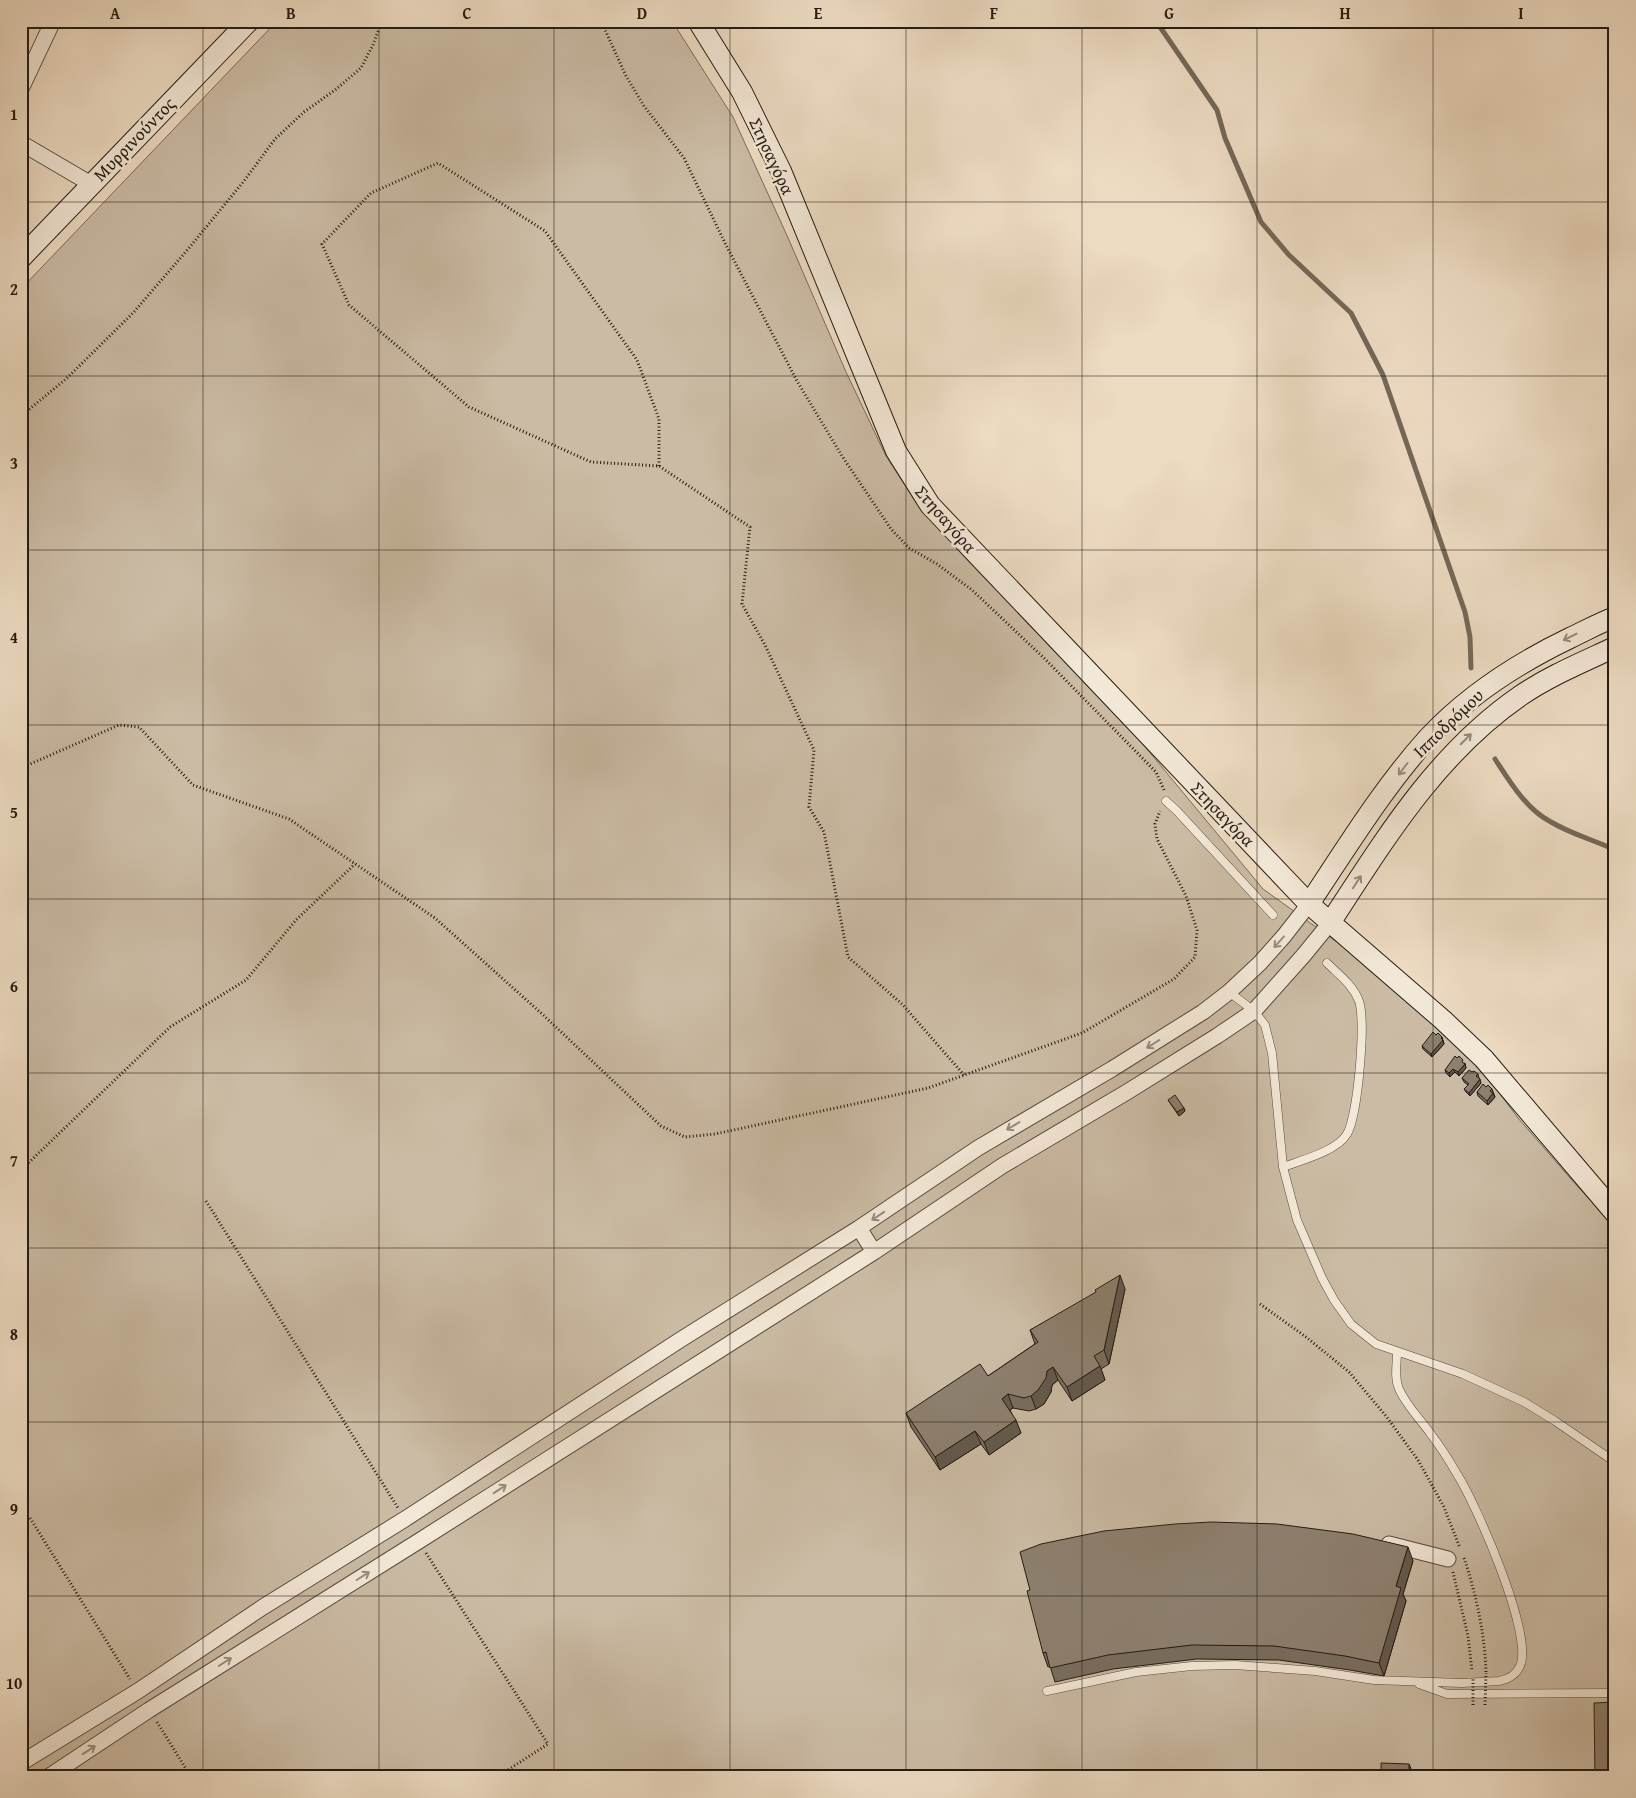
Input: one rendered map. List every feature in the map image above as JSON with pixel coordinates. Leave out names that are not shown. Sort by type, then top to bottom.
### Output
[{"type":"street","points":[[21,89],[53,21]]},
{"type":"street","name":"Μυρρινούντος","points":[[21,258],[249,21]]},
{"type":"street","name":"Στησαγόρα","points":[[698,21],[742,92],[781,171],[896,451],[911,478],[930,505],[1309,904],[1443,1020],[1484,1059],[1615,1213]]},
{"type":"street","points":[[21,143],[91,184]]},
{"type":"street","name":"Ιπποδρόμου","points":[[1309,904],[1365,819],[1405,765],[1429,737],[1456,712],[1507,672],[1532,656],[1615,617]]},
{"type":"street","name":"Ιπποδρόμου","points":[[1330,922],[1389,834],[1421,790],[1450,755],[1473,733],[1521,696],[1546,680],[1615,647]]},
{"type":"street","points":[[21,1763],[138,1691],[263,1607],[405,1519],[680,1340],[859,1228],[978,1148],[1112,1070],[1203,1012],[1229,992],[1260,963],[1309,904]]},
{"type":"street","points":[[48,1777],[149,1710],[874,1252],[1002,1166],[1181,1060],[1254,1011],[1303,956],[1330,922]]},
{"type":"street","points":[[859,1228],[874,1252]]},
{"type":"street","points":[[1378,1541],[1448,1559]]},
{"type":"lane","points":[[1166,801],[1248,891],[1273,915]]},
{"type":"lane","points":[[1283,1167],[1334,1147],[1346,1135],[1354,1113],[1363,1028],[1360,1002],[1352,988],[1327,963]]},
{"type":"lane","points":[[1229,992],[1254,1011],[1265,1025],[1272,1052],[1283,1167],[1297,1220],[1322,1278],[1334,1300],[1351,1324],[1376,1344],[1462,1374],[1524,1402],[1615,1462]]},
{"type":"lane","points":[[1048,1691],[1136,1672],[1192,1666],[1235,1665],[1276,1667],[1374,1680],[1412,1682],[1462,1683],[1508,1680],[1514,1675],[1520,1666],[1522,1655],[1512,1604],[1498,1559],[1473,1501],[1458,1474],[1406,1402],[1399,1388],[1396,1375],[1397,1352]]},
{"type":"lane","points":[[1412,1682],[1447,1694],[1615,1694]]},
{"type":"path","points":[[21,416],[66,378],[132,313],[189,248],[244,181],[275,139],[304,112],[335,90],[360,68],[373,45],[382,21]]},
{"type":"path","points":[[21,768],[119,725],[139,727],[193,785],[289,819],[435,918],[541,1013],[661,1126],[685,1136],[716,1134],[919,1090],[1082,1034],[1174,979],[1196,957],[1198,930],[1186,896],[1158,839],[1155,824],[1166,801],[1163,785],[1156,772],[1045,659],[972,590],[937,564],[909,548],[891,529],[842,456],[797,381],[726,245],[684,158],[650,114],[626,76],[601,21]]},
{"type":"path","points":[[659,466],[659,419],[637,360],[545,231],[438,163],[371,193],[322,244],[349,305],[469,407],[591,462],[659,466],[750,527],[742,604],[765,645],[814,750],[809,807],[824,832],[848,957],[902,1004],[964,1075]]},
{"type":"path","points":[[21,1170],[170,1027],[246,980],[296,920],[355,864]]},
{"type":"path","points":[[206,1200],[405,1519]]},
{"type":"path","points":[[1260,1304],[1306,1337],[1349,1372],[1386,1416],[1418,1460],[1444,1507],[1465,1561],[1481,1626],[1485,1651],[1485,1705]]},
{"type":"path","points":[[30,1518],[138,1691]]},
{"type":"path","points":[[419,1541],[548,1744],[497,1777]]},
{"type":"path","points":[[1448,1559],[1460,1598],[1468,1636],[1473,1677],[1473,1705]]},
{"type":"path","points":[[149,1710],[191,1777]]},
{"type":"shaded area","points":[[277,21],[672,21],[733,117],[846,372],[886,456],[917,504],[968,561],[1137,737],[1263,889],[1369,965],[1474,1059],[1518,1118],[1615,1227],[1615,1777],[21,1777],[21,289]]},
{"type":"building","points":[[1433,1032],[1436,1035],[1438,1033],[1443,1040],[1431,1054],[1422,1046]]},
{"type":"building","points":[[1455,1056],[1457,1058],[1459,1056],[1465,1064],[1458,1072],[1453,1069],[1449,1073],[1445,1070]]},
{"type":"building","points":[[1469,1070],[1478,1074],[1476,1076],[1480,1079],[1469,1093],[1464,1089],[1469,1084],[1462,1078]]},
{"type":"building","points":[[1483,1084],[1486,1087],[1488,1085],[1493,1093],[1487,1101],[1477,1092]]},
{"type":"building","points":[[1175,1095],[1184,1108],[1177,1112],[1168,1100]]},
{"type":"building","points":[[1120,1275],[1104,1350],[1094,1356],[1100,1366],[1067,1387],[1053,1367],[1047,1371],[1046,1378],[1038,1390],[1031,1396],[1024,1398],[1008,1394],[1002,1399],[1016,1420],[984,1442],[975,1431],[935,1457],[906,1413],[980,1364],[988,1376],[1038,1342],[1030,1330],[1096,1292],[1095,1290]]},
{"type":"building","points":[[1211,1522],[1277,1524],[1353,1534],[1408,1547],[1396,1586],[1401,1588],[1379,1663],[1274,1646],[1192,1645],[1108,1655],[1050,1668],[1046,1652],[1043,1653],[1027,1591],[1030,1590],[1020,1552],[1041,1544],[1104,1531]]},
{"type":"building","points":[[1615,1702],[1615,1777],[1595,1777],[1594,1703]]},
{"type":"building","points":[[1381,1763],[1409,1764],[1409,1777],[1381,1777]]},
{"type":"waterway","points":[[1156,21],[1217,110],[1225,138],[1261,222],[1289,255],[1351,313],[1383,375],[1465,612],[1470,637],[1471,668]]},
{"type":"waterway","points":[[1495,759],[1519,794],[1542,817],[1566,830],[1615,850]]}]
